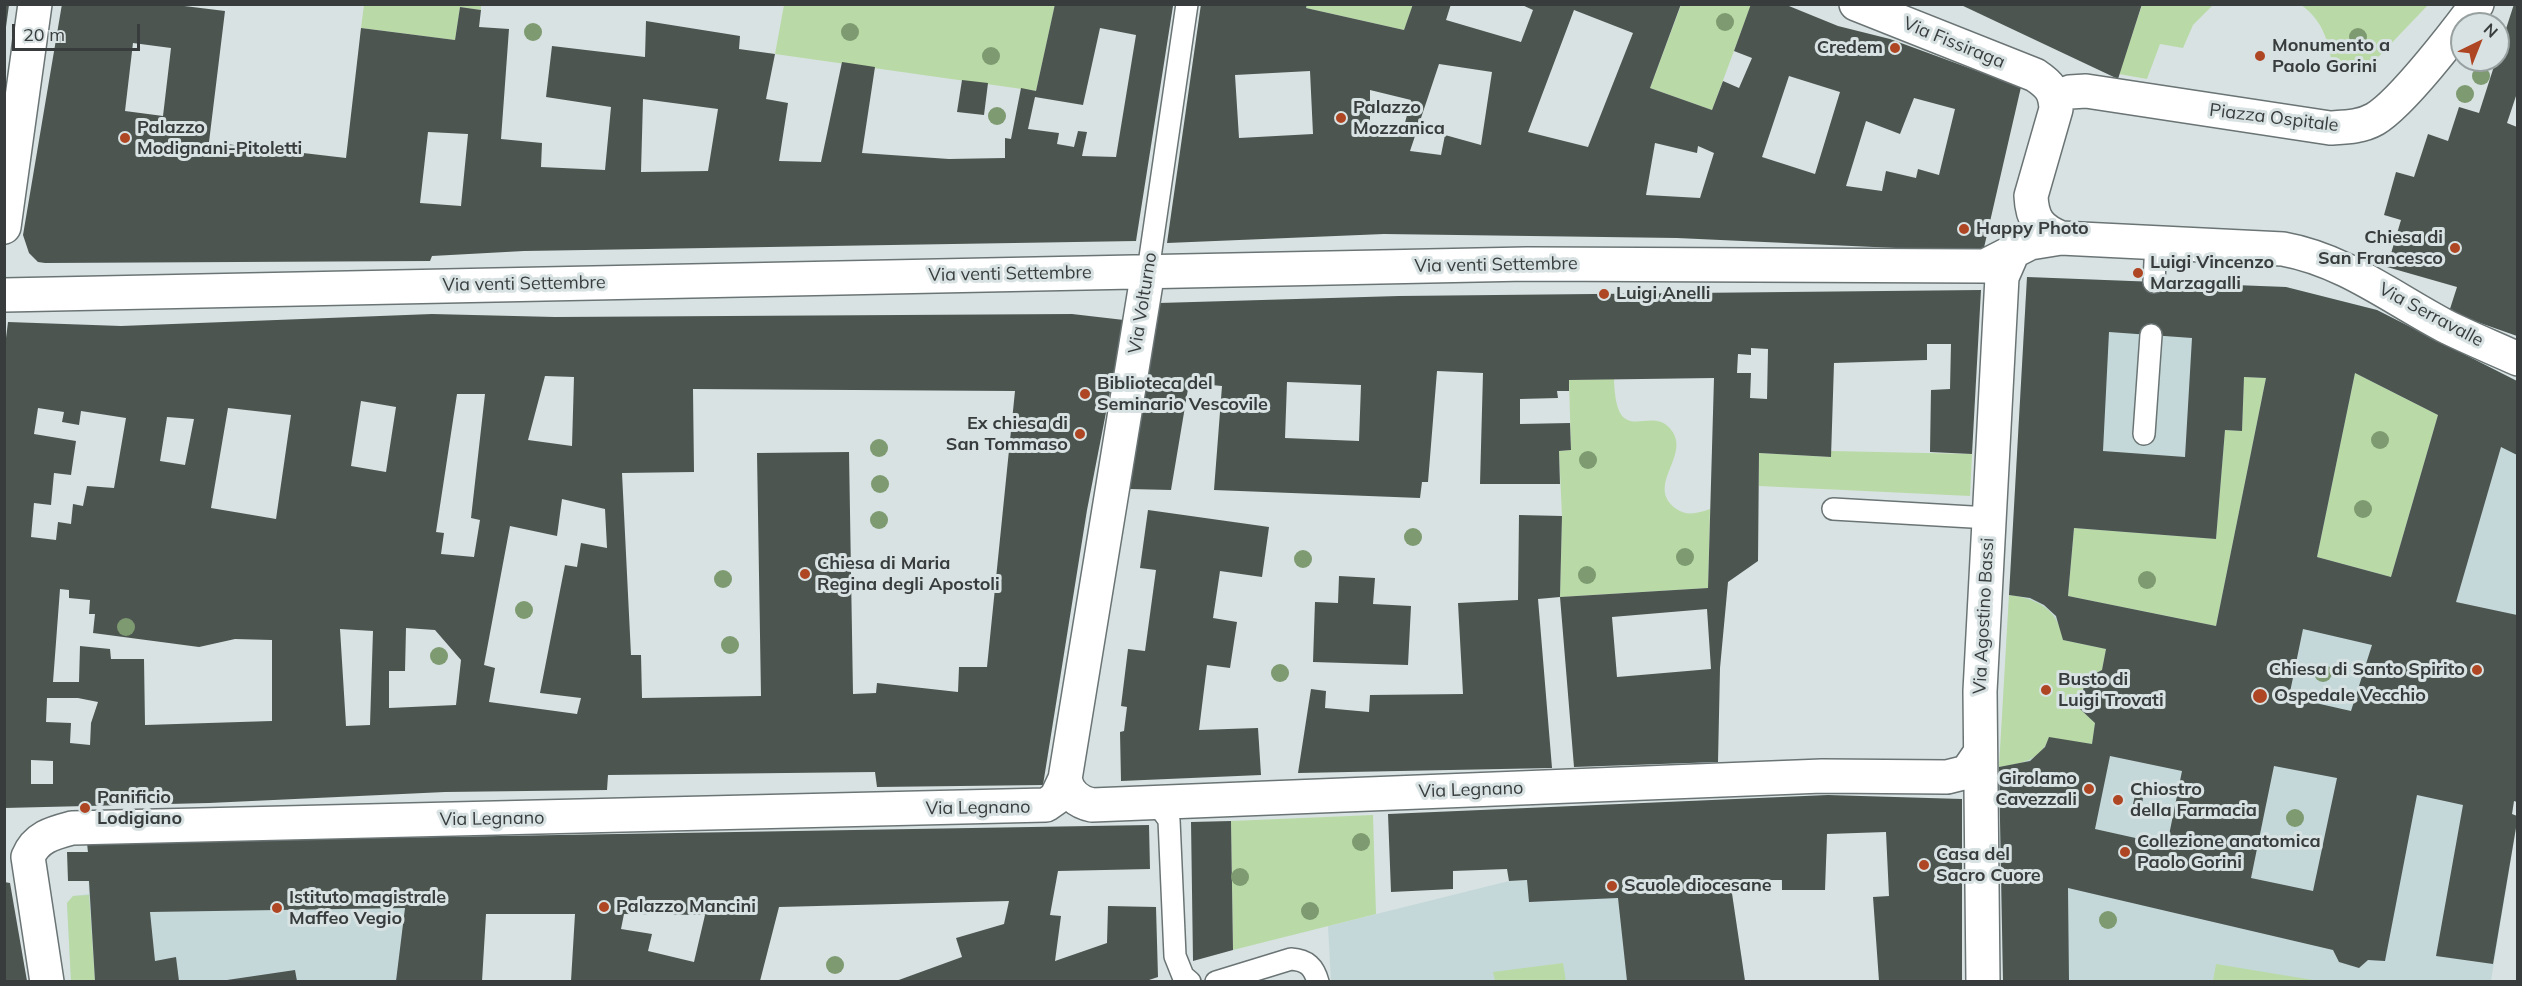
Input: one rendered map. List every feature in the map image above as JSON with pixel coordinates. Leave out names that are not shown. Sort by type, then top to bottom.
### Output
[{"type":"street","points":[[4,227],[35,4]]},
{"type":"street","name":"Via Fissiraga","points":[[1856,4],[2035,75],[2053,91]]},
{"type":"street","name":"Piazza Ospitale","points":[[2053,91],[2086,92],[2330,128],[2357,126],[2376,119],[2396,101],[2477,4]]},
{"type":"street","points":[[2053,91],[2056,109],[2031,196],[2031,210],[2037,223],[2046,232],[2061,238]]},
{"type":"street","points":[[2012,254],[2030,243],[2061,238],[2156,242]]},
{"type":"street","name":"Via Serravalle","points":[[2156,242],[2283,249],[2305,253],[2345,269],[2446,327],[2517,359]]},
{"type":"street","name":"Via venti Settembre","points":[[4,295],[1527,264],[1985,266],[2012,254]]},
{"type":"street","name":"Via Agostino Bassi","points":[[1983,981],[1980,691],[2002,277],[2012,254]]},
{"type":"street","name":"Via Volturno","points":[[1065,779],[1148,271]]},
{"type":"street","name":"Via Legnano","points":[[1065,779],[1069,791],[1084,803],[1147,803],[1822,776],[1947,777],[1967,772],[1980,753]]},
{"type":"street","name":"Via Legnano","points":[[28,868],[28,857],[32,847],[54,833],[72,828],[1038,807],[1056,798],[1065,779]]},
{"type":"street","points":[[4,847],[23,858],[28,868],[47,981]]},
{"type":"lane","name":"Via Volturno","points":[[1148,271],[1187,4]]},
{"type":"lane","points":[[2154,282],[2156,242]]},
{"type":"lane","points":[[2144,434],[2151,334]]},
{"type":"lane","points":[[1833,509],[1989,518]]},
{"type":"lane","points":[[1147,803],[1161,809],[1168,820],[1175,956],[1183,976],[1190,981]]},
{"type":"lane","points":[[1216,981],[1292,959],[1302,959],[1310,964],[1318,981]]},
{"type":"shaded area","name":"Ospedale Vecchio","points":[[2027,277],[2286,287],[2377,310],[2517,381],[2518,802],[2514,801],[2512,814],[2517,816],[2517,822],[2491,981],[2003,982],[1999,776]]},
{"type":"shaded area","name":"Scuole diocesane","points":[[1828,795],[1825,890],[1782,890],[1781,880],[1730,881],[1745,981],[1331,981],[1328,926],[1509,881],[1526,880],[1522,809]]},
{"type":"shaded area","name":"Istituto magistrale Maffeo Vegio","points":[[489,836],[482,981],[71,981],[67,903],[73,896],[89,894],[87,843]]},
{"type":"green space","points":[[1307,4],[1413,5],[1404,30],[1306,8]]},
{"type":"green space","points":[[364,5],[481,5],[481,10],[460,7],[455,40],[361,28]]},
{"type":"green space","points":[[784,5],[1055,5],[1036,91],[775,54]]},
{"type":"green space","points":[[1681,5],[1751,5],[1712,110],[1650,88]]},
{"type":"green space","points":[[2142,5],[2213,5],[2193,25],[2183,48],[2160,44],[2147,79],[2119,74]]},
{"type":"green space","points":[[2301,5],[2428,5],[2361,75],[2333,72],[2324,34],[2315,18]]},
{"type":"green space","points":[[2355,373],[2438,415],[2391,577],[2317,557]]},
{"type":"green space","points":[[2244,377],[2266,378],[2216,626],[2068,596],[2074,528],[2216,539],[2225,430],[2242,431]]},
{"type":"green space","points":[[1614,379],[1616,401],[1621,414],[1628,420],[1636,422],[1664,423],[1672,431],[1676,441],[1676,450],[1666,480],[1667,499],[1675,508],[1684,513],[1697,513],[1710,509],[1708,588],[1560,597],[1562,516],[1559,451],[1571,450],[1569,380]]},
{"type":"green space","points":[[1831,451],[1972,454],[1970,496],[1759,486],[1759,453],[1830,457]]},
{"type":"green space","points":[[2009,595],[2029,599],[2045,607],[2057,620],[2063,640],[2106,649],[2102,670],[2085,679],[2080,709],[2095,723],[2092,744],[2049,738],[2041,752],[2029,760],[1999,767]]},
{"type":"green space","points":[[1373,815],[1376,914],[1233,950],[1231,821]]},
{"type":"green space","points":[[89,895],[95,981],[71,981],[67,903],[73,896]]},
{"type":"green space","points":[[1563,963],[1566,981],[1495,981],[1493,972]]},
{"type":"green space","points":[[2216,964],[2319,981],[2213,981]]},
{"type":"building","points":[[62,4],[168,4],[225,11],[209,142],[346,158],[361,28],[455,40],[460,7],[481,10],[479,27],[509,29],[501,139],[542,143],[541,167],[605,170],[611,107],[546,97],[552,46],[645,57],[646,21],[740,36],[739,49],[775,54],[766,99],[788,103],[779,161],[821,162],[842,62],[875,67],[862,153],[949,159],[1005,158],[1005,138],[1011,139],[1021,88],[1036,91],[1055,4],[1173,6],[1136,241],[524,251],[432,256],[430,261],[45,263],[38,262],[29,253],[23,235]],"holes":[[[1100,28],[1136,35],[1116,157],[1082,156],[1087,132],[1078,131],[1074,147],[1057,144],[1059,133],[1028,129],[1035,97],[1083,105]],[[133,43],[171,48],[163,116],[125,111]],[[643,99],[718,109],[708,171],[641,172]],[[428,132],[468,134],[461,206],[420,203]]]},
{"type":"building","points":[[1201,4],[1307,4],[1306,8],[1404,30],[1413,4],[1451,4],[1446,20],[1521,42],[1533,10],[1520,4],[1681,4],[1650,88],[1712,110],[1723,81],[1739,88],[1752,58],[1734,51],[1751,4],[1784,4],[1838,26],[1890,39],[2021,87],[1983,252],[1677,238],[1384,234],[1167,243]],"holes":[[[1574,10],[1633,33],[1588,147],[1528,132]],[[1439,64],[1492,72],[1481,145],[1445,135],[1441,155],[1410,151]],[[1310,71],[1313,134],[1239,138],[1235,75]],[[1789,76],[1840,92],[1815,174],[1762,157]],[[1370,90],[1411,100],[1402,134],[1370,132]],[[1914,98],[1955,109],[1939,175],[1918,169],[1916,178],[1886,171],[1882,191],[1846,186],[1866,121],[1900,134]],[[1655,143],[1697,153],[1698,146],[1714,153],[1700,198],[1646,195]]]},
{"type":"building","points":[[1959,4],[2142,4],[2118,79]]},
{"type":"building","name":"Chiesa di San Francesco","points":[[2514,4],[2517,4],[2517,93],[2507,123],[2517,127],[2517,336],[2449,312],[2457,287],[2387,267],[2401,220],[2384,215],[2396,172],[2414,177],[2428,134],[2448,141],[2459,107],[2479,113],[2492,72],[2510,72],[2510,16]]},
{"type":"building","points":[[4,5],[9,5],[6,27],[4,27]]},
{"type":"building","points":[[962,80],[988,83],[984,115],[957,112]]},
{"type":"building","name":"Ospedale Vecchio","points":[[2027,277],[2286,287],[2377,310],[2517,381],[2517,455],[2501,447],[2456,602],[2517,615],[2517,802],[2514,801],[2512,814],[2517,816],[2517,822],[2493,964],[2436,956],[2463,805],[2417,795],[2385,961],[2368,960],[2359,968],[2339,962],[2333,950],[2068,888],[2069,981],[2003,981],[1999,767],[2030,761],[2045,747],[2049,737],[2092,744],[2095,723],[2080,709],[2085,679],[2102,670],[2106,649],[2063,640],[2056,616],[2044,605],[2030,598],[2009,595]],"holes":[[[2109,332],[2192,338],[2185,457],[2103,451]],[[2355,373],[2438,415],[2391,577],[2317,557]],[[2244,377],[2266,378],[2216,626],[2068,596],[2074,528],[2216,539],[2225,430],[2242,431]],[[2303,629],[2372,645],[2351,711],[2289,697]],[[2110,756],[2182,771],[2167,845],[2095,829]],[[2274,766],[2337,778],[2313,891],[2251,878]]]},
{"type":"building","points":[[1981,290],[1972,454],[1930,452],[1931,390],[1950,389],[1951,344],[1927,344],[1927,360],[1834,363],[1831,457],[1759,453],[1758,561],[1728,582],[1720,668],[1718,762],[1574,767],[1560,597],[1708,588],[1714,378],[1569,380],[1569,391],[1557,391],[1558,398],[1520,399],[1520,424],[1570,423],[1571,450],[1559,451],[1560,484],[1480,484],[1483,373],[1437,371],[1428,482],[1422,482],[1420,498],[1214,490],[1222,386],[1189,383],[1171,490],[1129,489],[1159,303],[1399,296]],"holes":[[[1751,348],[1768,349],[1767,399],[1750,398],[1751,373],[1737,373],[1738,354],[1751,355]],[[1287,382],[1361,385],[1359,441],[1285,438]],[[1707,609],[1711,669],[1617,677],[1612,617]]]},
{"type":"building","points":[[432,314],[555,317],[1072,314],[1124,320],[1087,510],[1043,785],[877,787],[875,772],[608,775],[607,790],[445,792],[209,803],[4,808],[4,354],[8,322],[121,326]],"holes":[[[545,376],[574,377],[572,446],[528,440]],[[693,389],[1015,391],[987,667],[959,667],[958,692],[877,683],[876,693],[853,694],[849,452],[757,453],[761,696],[642,698],[641,655],[631,655],[622,473],[694,472]],[[457,394],[485,394],[471,518],[480,520],[474,557],[441,554],[444,533],[436,532]],[[361,401],[396,407],[386,472],[351,466]],[[38,408],[64,412],[62,422],[79,425],[81,411],[126,418],[114,488],[87,486],[83,506],[73,504],[71,524],[58,522],[56,540],[31,537],[34,503],[51,505],[54,473],[71,475],[76,441],[34,434]],[[228,408],[291,415],[276,519],[211,508]],[[167,417],[194,419],[185,465],[160,461]],[[562,499],[605,509],[607,548],[581,543],[577,567],[565,565],[540,693],[581,698],[577,714],[489,702],[495,668],[484,665],[510,526],[557,536]],[[60,589],[69,590],[69,598],[90,600],[89,614],[95,614],[93,633],[199,647],[235,639],[272,640],[272,721],[145,725],[144,659],[111,659],[110,649],[80,646],[79,682],[53,682]],[[406,628],[435,630],[461,660],[456,705],[389,708],[389,671],[405,671]],[[340,629],[373,631],[370,725],[346,726]],[[47,698],[78,698],[98,702],[91,723],[90,745],[70,743],[71,723],[46,722]],[[31,760],[53,761],[53,784],[31,784]]]},
{"type":"building","points":[[1148,510],[1269,527],[1262,577],[1220,571],[1213,618],[1237,622],[1230,668],[1207,665],[1199,730],[1258,728],[1261,775],[1121,781],[1120,732],[1124,731],[1127,707],[1121,706],[1128,649],[1145,651],[1156,570],[1140,568]]},
{"type":"building","points":[[1519,515],[1562,516],[1560,597],[1538,599],[1552,768],[1298,773],[1311,689],[1326,691],[1325,708],[1369,712],[1370,695],[1463,694],[1458,603],[1518,600]]},
{"type":"building","points":[[1339,576],[1375,578],[1373,604],[1411,606],[1408,665],[1313,662],[1315,602],[1338,603]]},
{"type":"building","points":[[1828,795],[1962,799],[1962,981],[1879,981],[1873,897],[1889,896],[1886,832],[1827,834],[1825,890],[1782,890],[1782,880],[1730,880],[1745,981],[1627,981],[1618,898],[1529,902],[1527,880],[1509,881],[1507,869],[1453,871],[1453,889],[1391,892],[1388,814]]},
{"type":"building","points":[[2135,795],[2143,797],[2142,806],[2133,804]]},
{"type":"building","points":[[1231,821],[1233,950],[1193,961],[1191,822]]},
{"type":"building","points":[[1149,825],[1150,869],[1058,871],[1050,915],[1061,916],[1055,961],[1107,943],[1108,906],[1156,907],[1158,977],[1146,981],[896,981],[962,957],[956,938],[1004,924],[1009,901],[779,907],[760,981],[571,981],[575,914],[486,914],[482,981],[396,981],[405,908],[150,912],[155,961],[176,957],[179,981],[95,981],[89,881],[68,881],[67,852],[88,852],[87,843]],"holes":[[[624,914],[705,915],[694,962],[648,951],[652,934],[621,929]]]},
{"type":"building","points":[[4,882],[10,883],[27,981],[4,981]]},
{"type":"building","points":[[295,970],[297,981],[227,981],[227,980]]},
{"type":"place","name":"Credem","points":[[1895,48]]},
{"type":"place","name":"Monumento a Paolo Gorini","points":[[2260,56]]},
{"type":"place","name":"Palazzo Mozzanica","points":[[1341,118]]},
{"type":"place","name":"Palazzo Modignani-Pitoletti","points":[[125,138]]},
{"type":"place","name":"Happy Photo","points":[[1964,229]]},
{"type":"place","name":"Chiesa di San Francesco","points":[[2455,248]]},
{"type":"place","name":"Luigi Vincenzo Marzagalli","points":[[2138,273]]},
{"type":"place","name":"Luigi Anelli","points":[[1604,294]]},
{"type":"place","name":"Biblioteca del Seminario Vescovile","points":[[1085,394]]},
{"type":"place","name":"Ex chiesa di San Tommaso","points":[[1080,434]]},
{"type":"place","name":"Chiesa di Maria Regina degli Apostoli","points":[[805,574]]},
{"type":"place","name":"Chiesa di Santo Spirito","points":[[2477,670]]},
{"type":"place","name":"Busto di Luigi Trovati","points":[[2046,690]]},
{"type":"place","name":"Ospedale Vecchio","points":[[2260,696]]},
{"type":"place","name":"Girolamo Cavezzali","points":[[2089,789]]},
{"type":"place","name":"Chiostro della Farmacia","points":[[2118,800]]},
{"type":"place","name":"Panificio Lodigiano","points":[[85,808]]},
{"type":"place","name":"Collezione anatomica Paolo Gorini","points":[[2125,852]]},
{"type":"place","name":"Casa del Sacro Cuore","points":[[1924,865]]},
{"type":"place","name":"Scuole diocesane","points":[[1612,886]]},
{"type":"place","name":"Palazzo Mancini","points":[[604,907]]},
{"type":"place","name":"Istituto magistrale Maffeo Vegio","points":[[277,908]]}]
